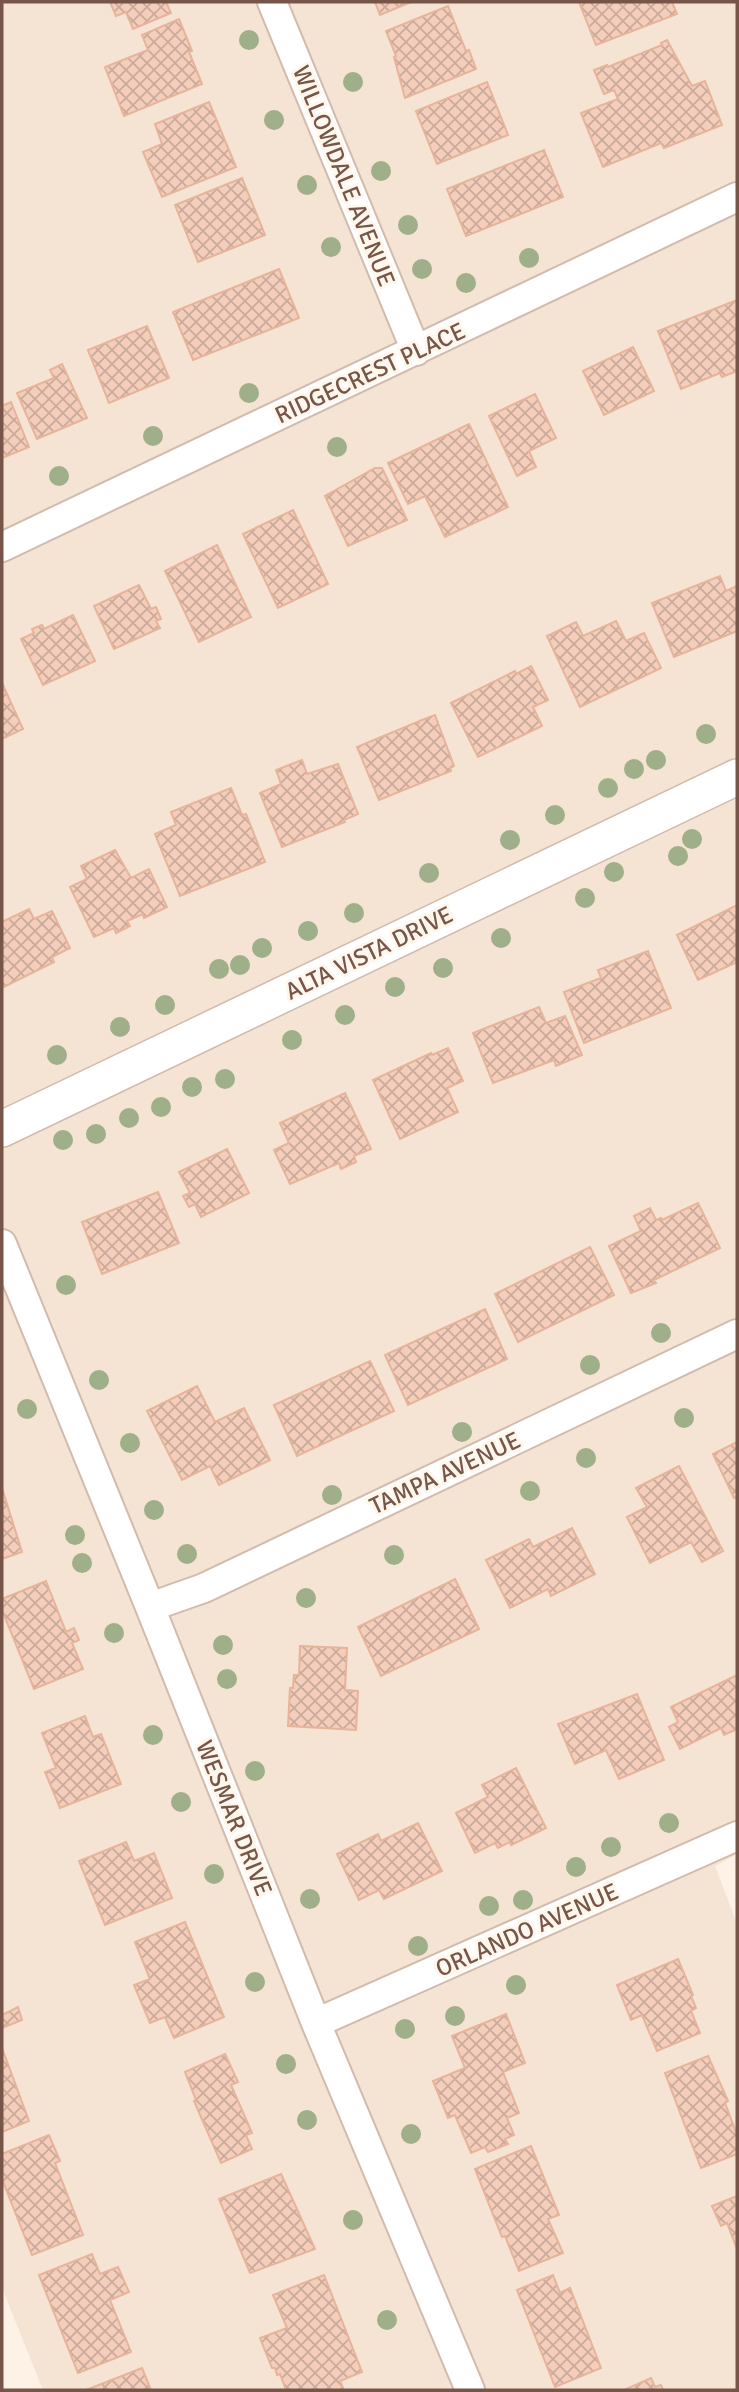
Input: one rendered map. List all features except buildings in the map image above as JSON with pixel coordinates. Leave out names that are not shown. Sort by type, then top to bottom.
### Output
[{"type":"street","name":"WILLOWDALE AVENUE","points":[[272,2],[416,351]]},
{"type":"street","name":"RIDGECREST PLACE","points":[[2,547],[737,197]]},
{"type":"street","name":"ALTA VISTA DRIVE","points":[[2,1129],[737,777]]},
{"type":"street","name":"WESMAR DRIVE","points":[[2,1244],[316,2023],[470,2390]]},
{"type":"street","name":"TAMPA AVENUE","points":[[150,1607],[216,1583],[737,1334]]},
{"type":"street","name":"ORLANDO AVENUE","points":[[316,2023],[734,1846]]},
{"type":"shaded area","points":[[2,2],[737,2],[737,1854],[715,1866],[737,1924],[737,2390],[43,2390],[2,2288]]}]
